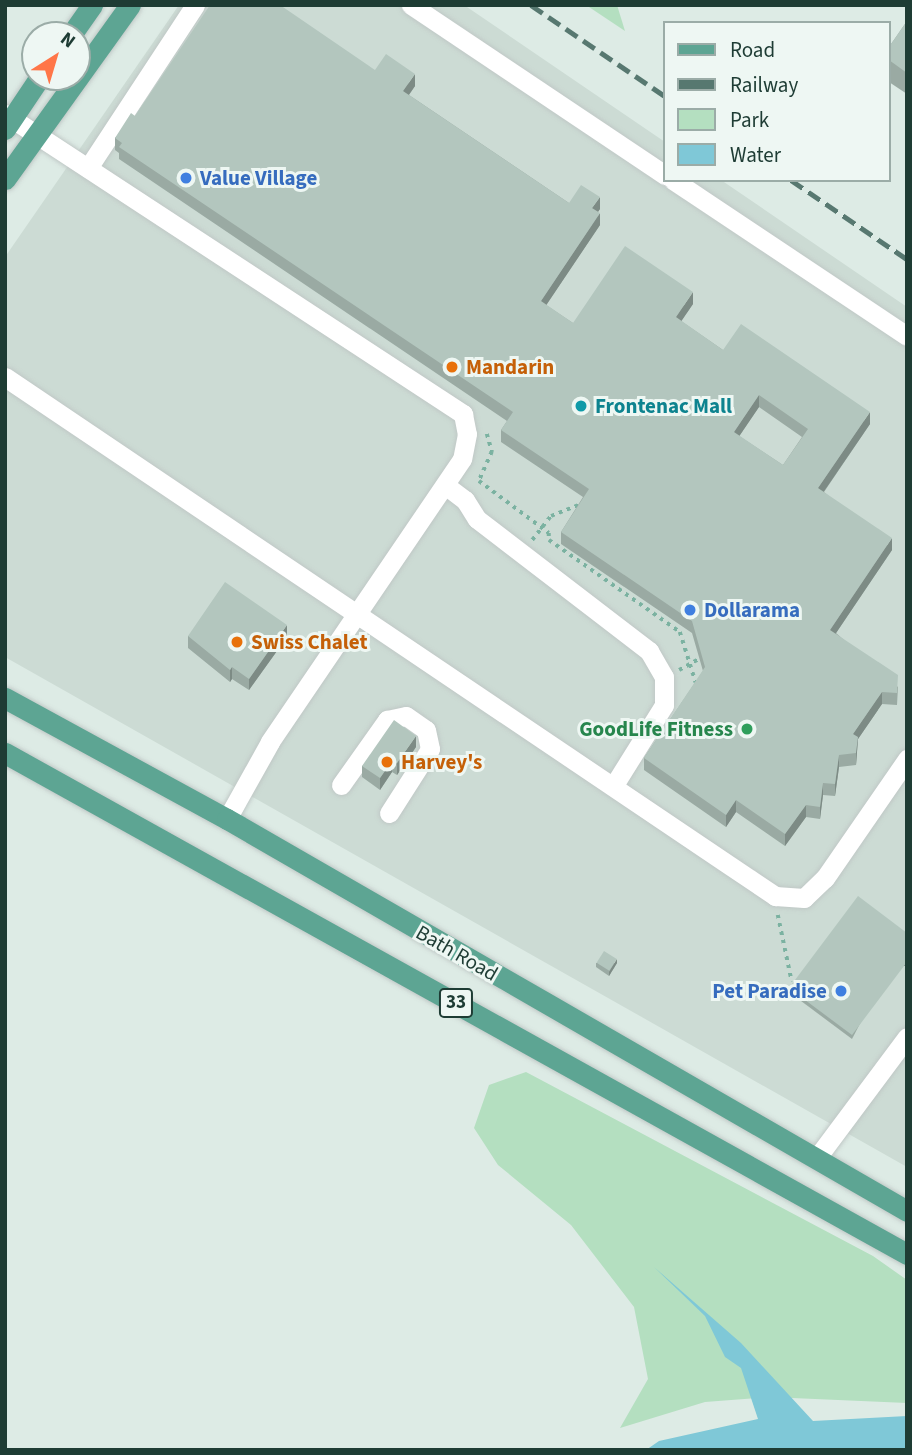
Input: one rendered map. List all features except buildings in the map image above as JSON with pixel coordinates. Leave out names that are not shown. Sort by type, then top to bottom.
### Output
[{"type":"main road","points":[[81,21],[92,5]]},
{"type":"main road","points":[[5,179],[130,5]]},
{"type":"main road","points":[[8,120],[30,91]]},
{"type":"main road","name":"Bath Road","points":[[5,698],[227,819],[907,1211]]},
{"type":"main road","name":"Bath Road","points":[[5,752],[907,1254]]},
{"type":"lane","points":[[88,168],[195,5]]},
{"type":"lane","points":[[411,5],[664,174]]},
{"type":"lane","points":[[8,120],[37,134],[463,414],[467,446],[445,485],[270,742],[227,819]]},
{"type":"lane","points":[[676,182],[907,336]]},
{"type":"lane","points":[[5,377],[775,896],[804,898],[825,878],[907,759]]},
{"type":"lane","points":[[445,485],[465,500],[477,519],[649,651],[664,677],[664,705],[614,785]]},
{"type":"lane","points":[[341,785],[387,720],[406,716],[426,730],[430,749],[388,813]]},
{"type":"lane","points":[[816,1159],[907,1037]]},
{"type":"path","points":[[522,553],[551,516],[589,501]]},
{"type":"path","points":[[664,677],[699,662],[706,651]]},
{"type":"path","points":[[775,896],[792,982]]},
{"type":"shaded area","points":[[179,5],[464,5],[664,141],[664,182],[724,182],[907,307],[907,1167],[5,657],[5,257]]},
{"type":"green space","points":[[586,5],[617,5],[625,31]]},
{"type":"green space","points":[[526,1072],[873,1256],[907,1280],[907,1403],[769,1397],[705,1402],[620,1428],[648,1379],[634,1307],[571,1225],[498,1165],[474,1128],[489,1085]]},
{"type":"water","points":[[654,1267],[741,1343],[813,1421],[907,1416],[907,1450],[646,1450],[659,1441],[758,1419],[741,1368],[725,1357],[705,1316]]},
{"type":"railway","points":[[531,5],[664,95]]},
{"type":"railway","points":[[794,182],[907,259]]},
{"type":"place","name":"Value Village","points":[[186,178]]},
{"type":"place","name":"Mandarin","points":[[452,367]]},
{"type":"place","name":"Frontenac Mall","points":[[581,406]]},
{"type":"place","name":"Dollarama","points":[[690,610]]},
{"type":"place","name":"Swiss Chalet","points":[[237,642]]},
{"type":"place","name":"GoodLife Fitness","points":[[747,729]]},
{"type":"place","name":"Harvey's","points":[[387,762]]},
{"type":"place","name":"Pet Paradise","points":[[841,991]]}]
